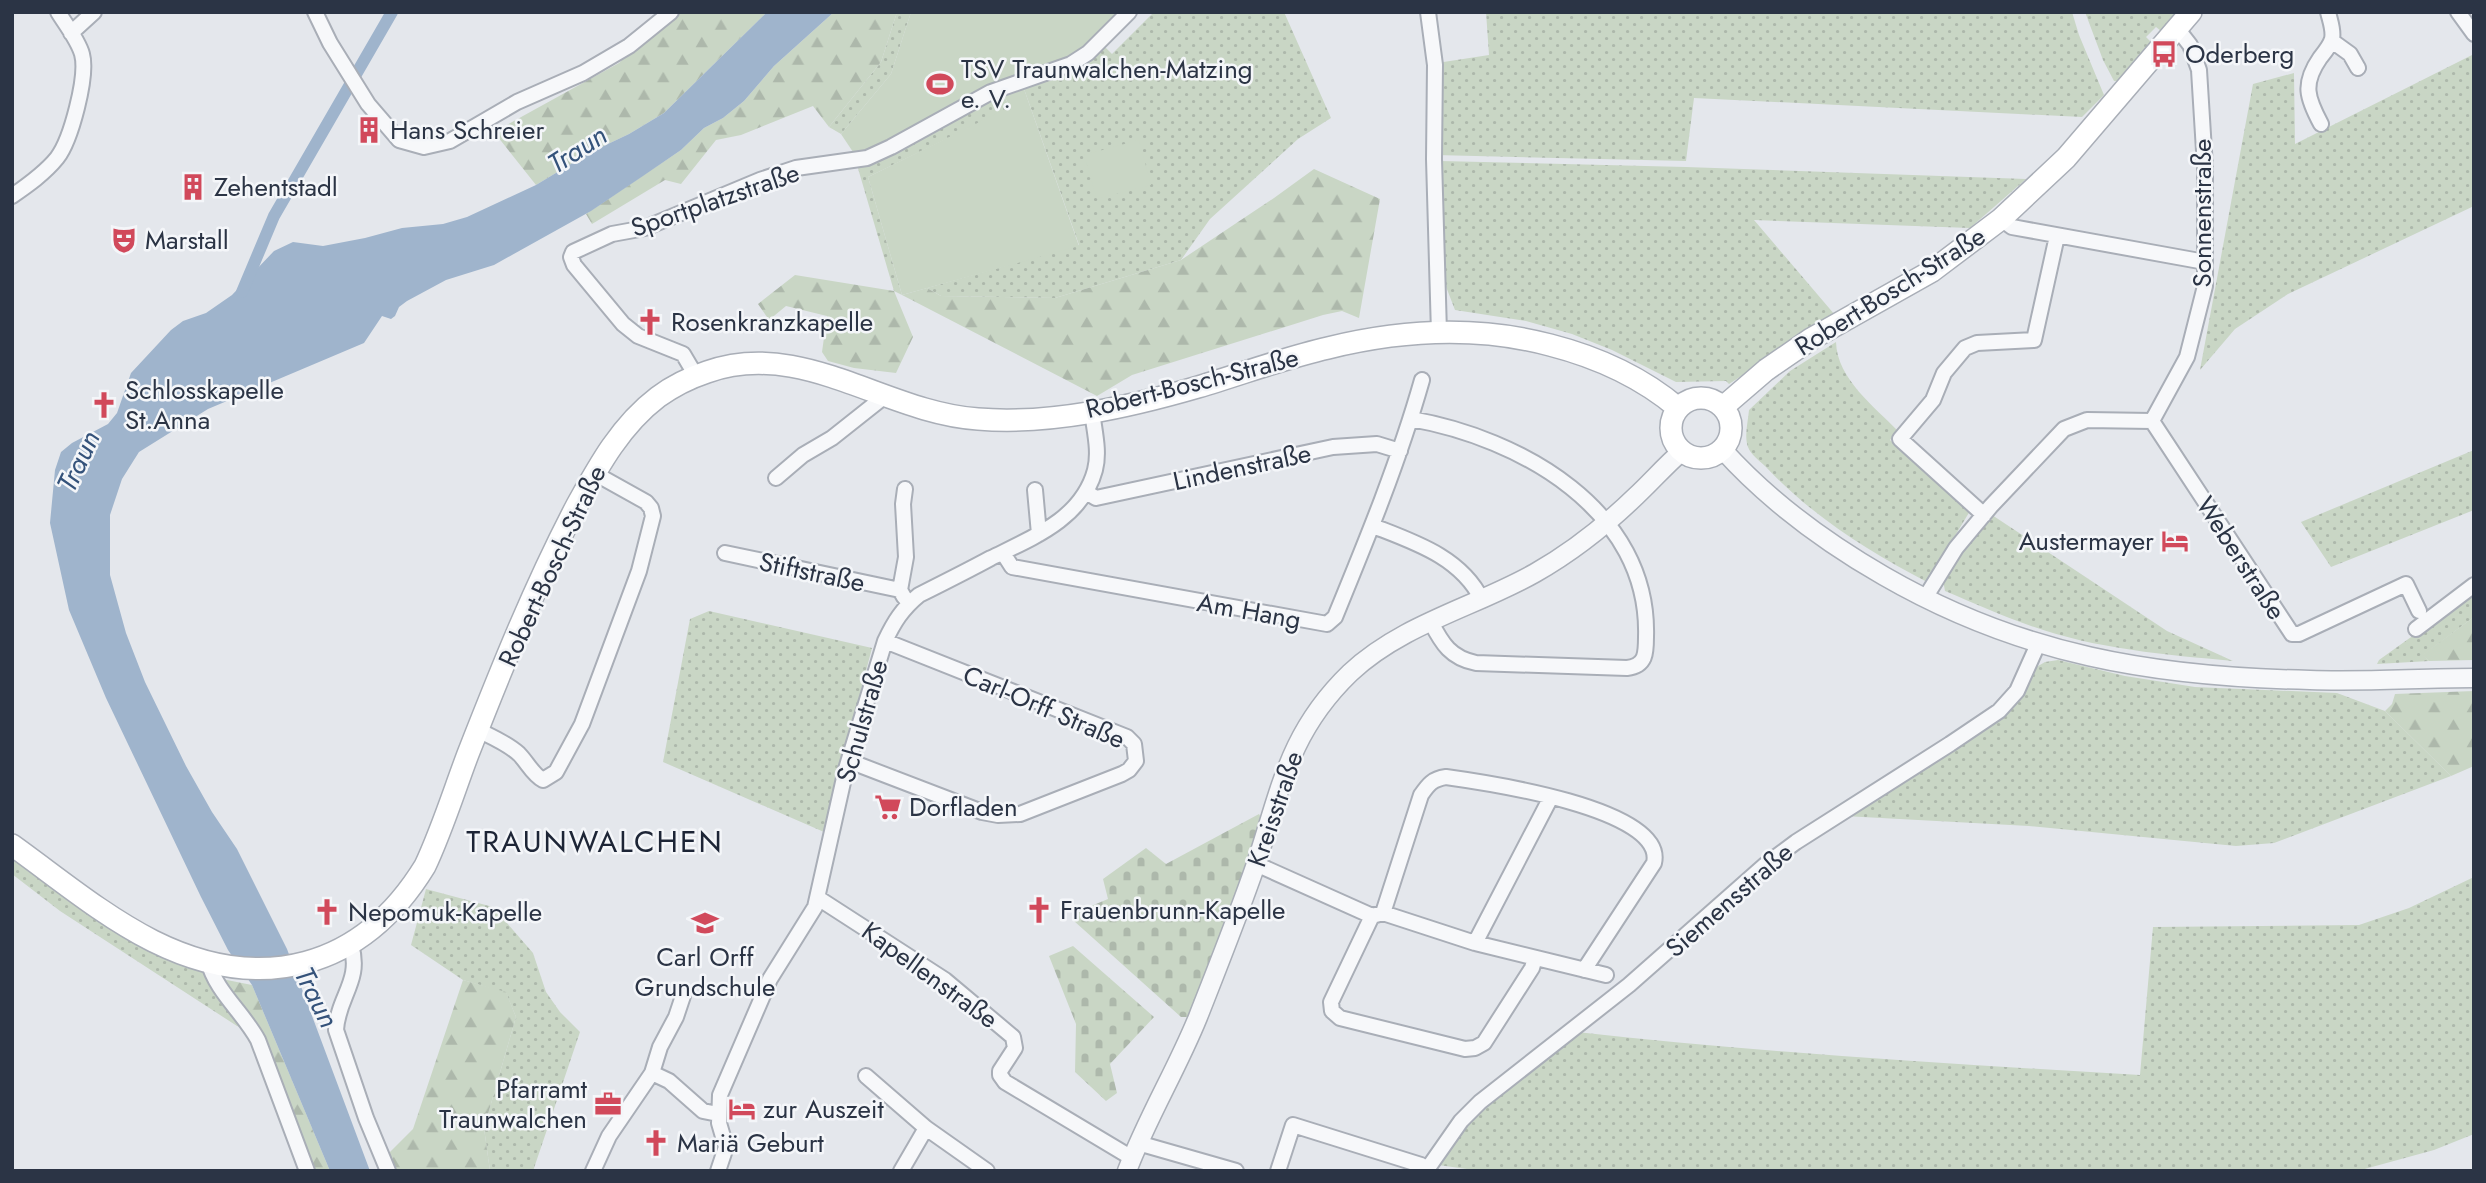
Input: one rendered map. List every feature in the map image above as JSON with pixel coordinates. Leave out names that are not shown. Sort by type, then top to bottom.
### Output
[{"type":"main road","name":"Robert-Bosch-Straße","points":[[1723,407],[1766,370],[1811,339],[1932,271],[2001,219],[2066,158],[2183,20]]},
{"type":"main road","name":"Robert-Bosch-Straße","points":[[12,845],[91,904],[127,926],[155,942],[218,963],[277,967],[322,957],[351,945],[391,913],[403,900],[425,866],[528,607],[594,473],[624,429],[640,412],[668,390],[696,376],[743,364],[783,365],[824,374],[933,412],[979,420],[1041,418],[1092,411],[1195,388],[1325,348],[1391,336],[1439,333],[1502,335],[1570,350],[1600,361],[1655,390],[1678,408]]},
{"type":"main road","points":[[1700,398],[1716,402],[1723,407],[1731,424],[1728,442],[1723,450],[1698,459],[1681,452],[1671,436],[1672,416],[1678,408],[1684,402],[1700,398]]},
{"type":"street","points":[[12,196],[58,157],[71,132],[78,107],[83,70],[82,55],[58,12]]},
{"type":"street","points":[[71,33],[94,12]]},
{"type":"street","points":[[315,12],[368,104],[399,140],[424,148],[450,141],[517,102],[594,66],[629,46],[671,12]]},
{"type":"street","name":"Sportplatzstraße","points":[[696,376],[683,354],[638,336],[623,324],[574,265],[571,257],[573,252],[612,234],[645,228],[774,175],[796,168],[858,160],[879,152],[991,92],[1071,64],[1088,53],[1129,12]]},
{"type":"street","points":[[1428,12],[1435,65],[1439,333]]},
{"type":"street","points":[[2322,124],[2309,97],[2308,80],[2332,41],[2333,32],[2328,12]]},
{"type":"street","points":[[2458,12],[2474,34]]},
{"type":"street","name":"Sonnenstraße","points":[[2152,421],[2188,357],[2205,286],[2205,167],[2199,70],[2183,20]]},
{"type":"street","points":[[2332,41],[2350,54],[2358,68]]},
{"type":"street","points":[[2001,219],[2011,228],[2205,261]]},
{"type":"street","points":[[1984,515],[1900,439],[1933,401],[1944,373],[1965,348],[1977,342],[2034,340],[2057,236]]},
{"type":"street","name":"Am Hang","points":[[1003,553],[1012,567],[1326,624],[1335,617],[1373,526],[1422,380]]},
{"type":"street","points":[[776,478],[803,455],[832,438],[885,396]]},
{"type":"street","name":"Schulstraße","points":[[718,1114],[723,1086],[761,998],[770,979],[811,916],[818,898],[849,761],[885,641],[894,622],[919,595],[1039,534],[1072,510],[1086,492],[1094,472],[1097,456],[1092,411]]},
{"type":"street","points":[[1411,419],[1485,438],[1525,456],[1561,478],[1606,523],[1626,551],[1643,600],[1647,627],[1646,655],[1637,666],[1627,668],[1476,663],[1457,657],[1448,650],[1440,641],[1432,622]]},
{"type":"street","points":[[1925,598],[1955,548],[2064,429],[2087,420],[2152,421]]},
{"type":"street","name":"Weberstraße","points":[[2152,421],[2292,634],[2299,634],[2406,584],[2419,611]]},
{"type":"street","name":"Lindenstraße","points":[[1086,492],[1097,498],[1333,447],[1377,444],[1400,451]]},
{"type":"street","points":[[1723,450],[1765,492],[1848,555],[1970,620],[2038,645],[2131,666],[2201,674],[2312,681],[2474,678]]},
{"type":"street","name":"Kreisstraße","points":[[1133,1157],[1196,1021],[1256,864],[1284,771],[1316,712],[1350,673],[1369,657],[1412,631],[1537,572],[1606,523],[1681,452]]},
{"type":"street","points":[[478,730],[508,745],[538,778],[543,780],[556,772],[582,724],[639,571],[652,524],[651,508],[646,502],[594,473]]},
{"type":"street","points":[[905,489],[902,504],[906,557],[900,590],[908,604]]},
{"type":"street","points":[[1035,490],[1039,534]]},
{"type":"street","points":[[1373,526],[1427,548],[1446,559],[1474,584],[1482,600]]},
{"type":"street","name":"Stiftstraße","points":[[725,553],[900,590]]},
{"type":"street","points":[[2416,629],[2474,585]]},
{"type":"street","name":"Carl-Orff Straße","points":[[849,761],[982,812],[998,815],[1020,814],[1122,774],[1136,761],[1134,744],[1127,737],[885,641]]},
{"type":"street","name":"Siemensstraße","points":[[1426,1170],[1461,1121],[1480,1102],[1629,985],[1765,865],[1998,711],[2017,691],[2038,645]]},
{"type":"street","points":[[1535,958],[1484,1043],[1475,1048],[1465,1049],[1340,1018],[1332,1011],[1331,1002],[1378,915],[1421,795],[1436,778],[1446,777],[1516,787],[1593,808],[1617,818],[1642,835],[1654,850],[1654,863],[1584,970]]},
{"type":"street","points":[[1475,943],[1551,797]]},
{"type":"street","points":[[1256,864],[1378,915],[1475,943],[1606,975]]},
{"type":"street","name":"Kapellenstraße","points":[[818,898],[944,981],[1013,1037],[1014,1048],[1000,1071],[1005,1082],[1133,1157]]},
{"type":"street","points":[[351,945],[355,971],[337,1019],[336,1030],[366,1118],[388,1171]]},
{"type":"street","points":[[218,963],[217,983],[251,1026],[258,1040],[307,1171]]},
{"type":"street","points":[[593,1171],[609,1136],[653,1073],[660,1047],[676,1017],[682,996]]},
{"type":"street","points":[[653,1073],[669,1081],[703,1111],[718,1114],[726,1147],[719,1171]]},
{"type":"street","points":[[866,1076],[926,1128],[987,1171]]},
{"type":"street","points":[[1278,1171],[1293,1125],[1421,1166],[1426,1170]]},
{"type":"street","points":[[901,1171],[926,1128]]},
{"type":"street","points":[[1133,1157],[1236,1171]]},
{"type":"green space","points":[[672,12],[767,12],[664,113],[536,185],[494,132],[619,63]]},
{"type":"green space","points":[[834,12],[897,12],[881,62],[829,127],[813,106],[741,135],[716,140],[681,184],[665,180],[592,224],[586,214],[681,150],[704,128],[723,118],[744,101],[774,66]]},
{"type":"green space","points":[[897,12],[911,12],[891,74],[841,134],[829,127],[881,62]]},
{"type":"green space","points":[[911,12],[1135,12],[1090,57],[1023,86],[1079,246],[902,295],[868,177],[1010,107],[998,84],[888,143],[855,155],[841,134],[891,74]]},
{"type":"green space","points":[[1154,12],[1284,12],[1331,118],[1298,139],[1210,219],[1181,260],[1055,298],[941,296],[927,288],[1079,245],[1023,86],[1103,45],[1112,54]]},
{"type":"green space","points":[[1486,12],[2072,12],[2104,95],[2082,117],[1694,98],[1686,161],[1435,155],[1437,63],[1489,55]]},
{"type":"green space","points":[[2085,12],[2179,12],[2161,31],[2156,27],[2146,37],[2152,43],[2120,81],[2114,81]]},
{"type":"green space","points":[[2474,54],[2474,206],[2288,294],[2235,329],[2200,370],[2253,84],[2294,73],[2295,144]]},
{"type":"green space","points":[[998,83],[1010,108],[868,177],[902,295],[894,291],[857,165]]},
{"type":"green space","points":[[1139,140],[1151,185],[1097,199],[1084,155]]},
{"type":"green space","points":[[1440,161],[2026,179],[1970,228],[1754,220],[1835,315],[1729,384],[1726,381],[1676,382],[1612,350],[1572,334],[1526,321],[1455,310],[1445,284],[1438,281]]},
{"type":"green space","points":[[1314,169],[1380,199],[1359,318],[1342,311],[1323,315],[1132,375],[1097,396],[902,295],[927,288],[941,296],[1055,298],[1181,260]]},
{"type":"green space","points":[[795,275],[894,291],[913,337],[896,373],[854,368],[828,361],[822,352],[827,316],[786,306],[769,320],[758,304]]},
{"type":"green space","points":[[1836,342],[1838,355],[1850,380],[1898,431],[1890,440],[1970,511],[1927,582],[1862,545],[1822,517],[1784,485],[1748,447],[1746,434],[1749,410],[1790,371]]},
{"type":"green space","points":[[2474,450],[2474,510],[2331,567],[2301,522]]},
{"type":"green space","points":[[1992,515],[2167,631],[2233,661],[2105,646],[2055,634],[1945,591],[1943,580],[1963,547]]},
{"type":"green space","points":[[2474,592],[2474,617],[2423,655],[2429,661],[2377,664],[2379,660]]},
{"type":"green space","points":[[709,611],[872,648],[824,832],[663,762],[690,619]]},
{"type":"green space","points":[[2474,617],[2474,660],[2429,661],[2422,655]]},
{"type":"green space","points":[[2058,660],[2125,676],[2195,687],[2337,693],[2385,711],[2451,776],[2274,843],[2236,846],[2029,826],[1844,816],[1952,747],[2033,669],[2045,662]]},
{"type":"green space","points":[[2474,691],[2474,766],[2451,776],[2385,711],[2392,704],[2395,694]]},
{"type":"green space","points":[[1259,814],[1262,819],[1225,925],[1189,1017],[1181,1017],[1074,921],[1072,914],[1108,899],[1103,879],[1146,848],[1166,864]]},
{"type":"green space","points":[[12,853],[199,968],[249,1030],[237,1026],[60,911],[12,874]]},
{"type":"green space","points":[[2474,877],[2474,1134],[2434,1150],[2361,1170],[1481,1171],[1431,1164],[1468,1119],[1577,1032],[1788,1052],[2140,1075],[2153,927],[2359,925],[2409,908]]},
{"type":"green space","points":[[426,889],[493,907],[533,953],[546,992],[560,1012],[580,1032],[533,1171],[490,1171],[484,1128],[516,1017],[506,993],[463,980],[411,945]]},
{"type":"green space","points":[[1073,946],[1154,1017],[1110,1064],[1117,1093],[1106,1101],[1075,1072],[1076,1024],[1049,956]]},
{"type":"green space","points":[[222,979],[252,985],[330,1171],[310,1171],[270,1064]]},
{"type":"green space","points":[[463,980],[506,992],[516,1017],[484,1128],[490,1171],[394,1171],[389,1153],[413,1129]]},
{"type":"water","name":"Traun","points":[[767,12],[834,12],[774,66],[744,101],[723,118],[704,128],[681,150],[591,211],[494,265],[446,280],[407,301],[391,319],[382,316],[364,343],[208,409],[139,452],[122,479],[110,515],[110,575],[126,633],[145,682],[186,766],[237,849],[287,949],[370,1171],[330,1171],[252,985],[228,950],[201,897],[106,698],[69,610],[50,523],[55,470],[61,452],[72,443],[108,424],[117,413],[131,373],[171,330],[183,321],[206,313],[232,295],[274,251],[293,242],[323,246],[402,228],[443,224],[467,217],[536,185],[664,113]]},
{"type":"waterway","points":[[242,292],[274,216],[392,12]]},
{"type":"place","name":"Oderberg","points":[[2164,54]]},
{"type":"place","name":"TSV Traunwalchen-Matzing e. V.","points":[[940,84]]},
{"type":"place","name":"Hans Schreier","points":[[369,130]]},
{"type":"place","name":"Zehentstadl","points":[[193,187]]},
{"type":"place","name":"Marstall","points":[[124,240]]},
{"type":"place","name":"Rosenkranzkapelle","points":[[650,322]]},
{"type":"place","name":"Schlosskapelle St.Anna","points":[[104,405]]},
{"type":"place","name":"Austermayer","points":[[2175,541]]},
{"type":"place","name":"Dorfladen","points":[[888,807]]},
{"type":"place","name":"Frauenbrunn-Kapelle","points":[[1039,910]]},
{"type":"place","name":"Nepomuk-Kapelle","points":[[327,912]]},
{"type":"place","name":"Carl Orff Grundschule","points":[[705,923]]},
{"type":"place","name":"Pfarramt Traunwalchen","points":[[608,1104]]},
{"type":"place","name":"zur Auszeit","points":[[742,1109]]},
{"type":"place","name":"Mariä Geburt","points":[[656,1143]]},
{"type":"district","name":"TRAUNWALCHEN","points":[[595,842]]}]
